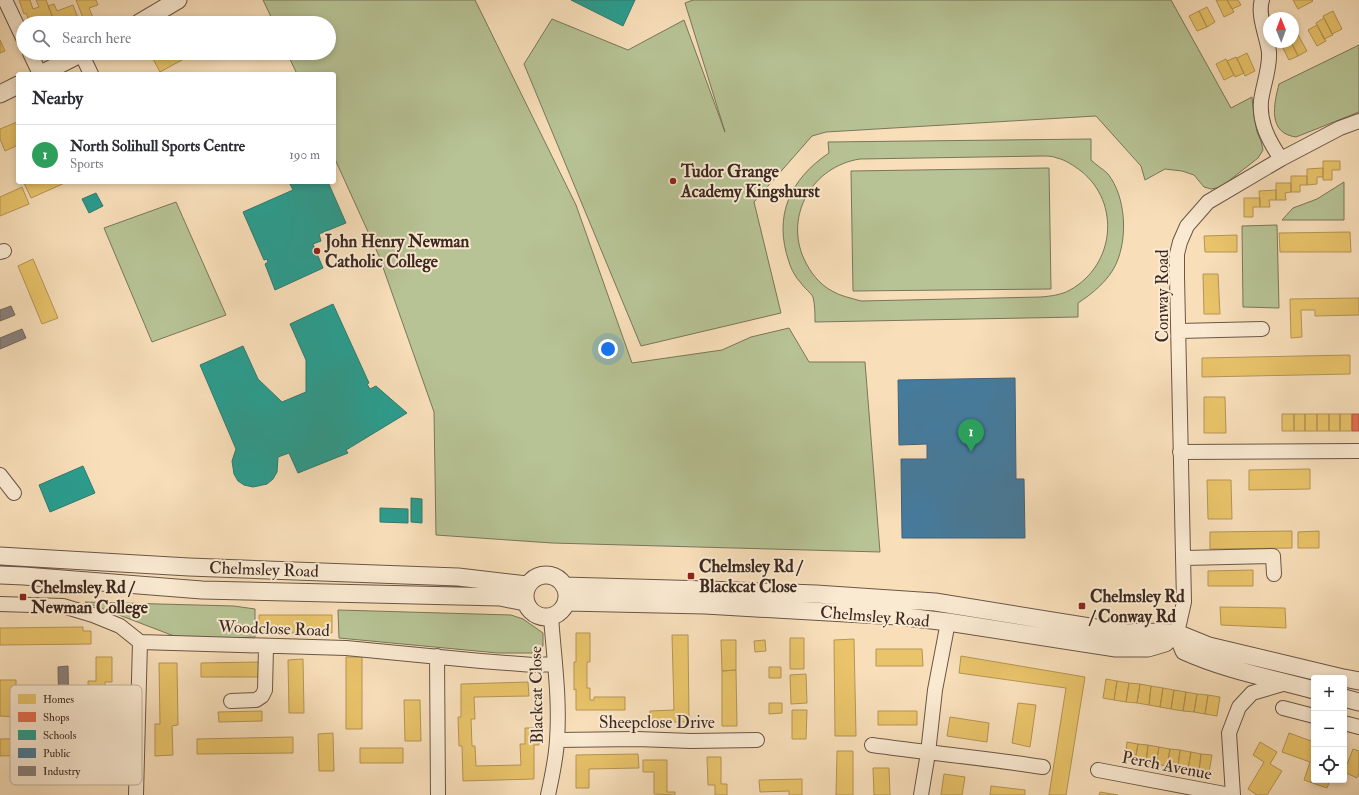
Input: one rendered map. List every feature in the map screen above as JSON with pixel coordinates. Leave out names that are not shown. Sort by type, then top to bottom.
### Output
[{"type":"street","points":[[5,0],[16,23]]},
{"type":"street","points":[[151,16],[178,0]]},
{"type":"street","points":[[1262,0],[1260,4],[1269,53],[1267,75],[1261,102],[1263,125],[1271,144],[1280,159]]},
{"type":"street","points":[[34,60],[40,72]]},
{"type":"street","points":[[45,72],[68,60]]},
{"type":"street","points":[[85,60],[90,72]]},
{"type":"street","points":[[0,94],[16,86]]},
{"type":"street","name":"Conway Road","points":[[1177,633],[1184,602],[1177,254],[1180,242],[1187,226],[1208,202],[1280,159],[1340,128],[1359,121]]},
{"type":"street","points":[[1179,331],[1262,329]]},
{"type":"street","points":[[1180,452],[1359,451]]},
{"type":"street","points":[[0,475],[14,493]]},
{"type":"street","name":"Chelmsley Road","points":[[0,556],[189,566],[458,577],[527,585]]},
{"type":"street","points":[[1184,558],[1274,556],[1274,574]]},
{"type":"street","name":"Chelmsley Road","points":[[0,575],[202,590],[500,597],[525,602]]},
{"type":"street","points":[[546,575],[554,576],[562,582],[565,594],[561,611],[551,617],[536,615],[529,610],[525,602],[524,593],[527,585],[536,577],[546,575]]},
{"type":"street","name":"Chelmsley Road","points":[[565,594],[723,590],[935,602],[1127,634],[1143,632],[1177,633],[1209,646],[1331,675]]},
{"type":"street","name":"Chelmsley Road","points":[[565,594],[898,616],[948,622],[1116,648],[1148,648],[1166,643],[1177,633]]},
{"type":"street","points":[[0,604],[62,606],[120,626],[140,642],[139,685]]},
{"type":"street","name":"Blackcat Close","points":[[548,795],[557,740],[558,704],[551,617]]},
{"type":"street","points":[[921,795],[928,753],[935,690],[948,622]]},
{"type":"street","points":[[1177,633],[1184,651],[1205,661],[1311,689]]},
{"type":"street","name":"Woodclose Road","points":[[140,642],[346,648],[533,665],[555,664]]},
{"type":"street","points":[[231,700],[256,700],[262,696],[265,690],[266,646]]},
{"type":"street","points":[[437,656],[438,795]]},
{"type":"street","name":"Chelmsley Road","points":[[1347,679],[1359,682]]},
{"type":"street","name":"Perch Avenue","points":[[1233,795],[1230,733],[1239,707],[1252,693],[1286,683]]},
{"type":"street","points":[[1347,699],[1359,702]]},
{"type":"street","points":[[1283,708],[1311,715]]},
{"type":"street","points":[[1347,724],[1359,727]]},
{"type":"street","name":"Sheepclose Drive","points":[[557,740],[757,740]]},
{"type":"street","points":[[872,744],[928,753],[1000,760],[1043,767]]},
{"type":"street","name":"Perch Avenue","points":[[1098,770],[1230,795]]},
{"type":"street","points":[[136,785],[136,795]]},
{"type":"green space","points":[[263,0],[475,0],[576,205],[632,363],[722,350],[751,337],[789,328],[809,362],[865,362],[880,552],[552,543],[436,535],[434,412],[379,256],[336,161],[336,72],[296,72],[290,60],[336,60],[336,16],[271,16]]},
{"type":"green space","name":"Tudor Grange Academy Kingshurst","points":[[693,0],[1171,0],[1231,108],[1252,97],[1257,132],[1263,150],[1258,158],[1221,187],[1211,189],[1204,187],[1194,175],[1182,171],[1165,169],[1145,180],[1141,166],[1096,116],[826,132],[812,136],[754,202],[781,313],[641,346],[524,64],[552,19],[628,50],[684,20],[725,132],[685,3]]},
{"type":"green space","points":[[1359,45],[1359,112],[1296,137],[1280,130],[1275,116],[1275,100],[1279,84]]},
{"type":"green space","points":[[1091,139],[1091,160],[1108,174],[1119,194],[1122,206],[1122,242],[1120,254],[1116,264],[1109,276],[1100,286],[1078,303],[1078,317],[815,322],[815,306],[813,297],[797,279],[789,262],[783,229],[784,214],[788,200],[795,187],[815,163],[829,153],[828,142]],"holes":[[[1044,156],[1064,160],[1081,171],[1094,184],[1102,200],[1107,216],[1107,233],[1104,250],[1096,265],[1085,279],[1067,292],[1041,297],[861,301],[838,294],[827,288],[815,277],[804,259],[799,242],[798,226],[801,210],[807,195],[816,182],[829,171],[843,164],[860,159]]]},
{"type":"green space","points":[[1049,168],[1051,289],[853,291],[851,171]]},
{"type":"green space","points":[[1344,182],[1344,220],[1282,220],[1293,208],[1317,199]]},
{"type":"green space","points":[[176,202],[226,315],[152,342],[104,228]]},
{"type":"green space","points":[[1277,225],[1279,308],[1243,307],[1242,226]]},
{"type":"green space","points":[[85,602],[234,606],[255,609],[255,637],[207,639],[174,636]]},
{"type":"green space","points":[[338,610],[511,615],[523,619],[543,633],[543,646],[534,653],[498,653],[339,638]]},
{"type":"building: Homes","points":[[19,0],[30,0],[33,9],[39,7],[36,0],[46,0],[52,16],[27,16],[26,13],[24,14]]},
{"type":"building: Homes","points":[[76,0],[96,0],[98,5],[89,8],[92,16],[82,16]]},
{"type":"building: Homes","points":[[1216,0],[1227,0],[1234,12],[1224,17]]},
{"type":"building: Homes","points":[[1227,0],[1238,0],[1241,5],[1232,9]]},
{"type":"building: Homes","points":[[1293,0],[1312,0],[1313,1],[1298,9]]},
{"type":"building: Homes","points":[[54,4],[57,11],[73,5],[77,16],[52,16],[48,6]]},
{"type":"building: Homes","points":[[1207,7],[1215,22],[1207,27],[1199,11]]},
{"type":"building: Homes","points":[[1199,11],[1207,27],[1197,31],[1189,16]]},
{"type":"building: Homes","points":[[1333,11],[1342,29],[1332,34],[1323,16]]},
{"type":"building: Homes","points":[[1324,18],[1333,35],[1324,39],[1316,23]]},
{"type":"building: Homes","points":[[1317,25],[1326,41],[1317,46],[1308,30]]},
{"type":"building: Homes","points":[[1299,37],[1307,51],[1298,56],[1294,48],[1299,48]]},
{"type":"building: Homes","points":[[0,40],[5,51],[0,53]]},
{"type":"building: Homes","points":[[1283,48],[1294,48],[1298,56],[1289,60]]},
{"type":"building: Homes","points":[[1247,53],[1255,71],[1245,76],[1237,58]]},
{"type":"building: Homes","points":[[1236,57],[1244,73],[1235,77],[1227,61]]},
{"type":"building: Homes","points":[[1226,59],[1234,75],[1224,80],[1216,64]]},
{"type":"building: Homes","points":[[154,60],[182,60],[160,72]]},
{"type":"building: Homes","points":[[16,122],[16,146],[5,151],[0,139],[0,129]]},
{"type":"building: Homes","points":[[1323,161],[1340,161],[1340,170],[1332,170],[1332,180],[1323,180]]},
{"type":"building: Homes","points":[[1323,168],[1323,177],[1317,177],[1317,184],[1307,185],[1307,169]]},
{"type":"building: Homes","points":[[1291,176],[1307,176],[1307,185],[1300,185],[1300,192],[1291,192]]},
{"type":"building: Homes","points":[[1276,183],[1291,183],[1291,192],[1285,193],[1286,200],[1276,200]]},
{"type":"building: Homes","points":[[24,184],[62,184],[31,198]]},
{"type":"building: Homes","points":[[22,187],[29,204],[0,216],[0,197]]},
{"type":"building: Homes","points":[[1276,190],[1276,200],[1269,200],[1270,207],[1260,207],[1259,191]]},
{"type":"building: Homes","points":[[1244,198],[1260,198],[1260,207],[1253,207],[1253,217],[1244,217]]},
{"type":"building: Homes","points":[[1350,232],[1351,252],[1280,252],[1279,233]]},
{"type":"building: Homes","points":[[1237,235],[1237,252],[1205,252],[1204,236]]},
{"type":"building: Homes","points":[[33,259],[58,318],[42,324],[18,266]]},
{"type":"building: Homes","points":[[1203,274],[1218,274],[1220,314],[1204,314]]},
{"type":"building: Homes","points":[[1359,298],[1359,315],[1315,316],[1315,310],[1301,310],[1302,337],[1291,338],[1290,299]]},
{"type":"building: Homes","points":[[1350,355],[1350,374],[1202,377],[1202,358]]},
{"type":"building: Homes","points":[[1204,397],[1225,397],[1226,433],[1204,433]]},
{"type":"building: Homes","points":[[1282,414],[1294,414],[1294,431],[1282,431]]},
{"type":"building: Homes","points":[[1294,414],[1305,414],[1305,431],[1294,431]]},
{"type":"building: Homes","points":[[1305,414],[1317,414],[1317,431],[1305,431]]},
{"type":"building: Homes","points":[[1317,414],[1329,414],[1329,431],[1317,431]]},
{"type":"building: Homes","points":[[1329,414],[1340,414],[1340,431],[1329,431]]},
{"type":"building: Homes","points":[[1340,414],[1352,414],[1352,431],[1340,431]]},
{"type":"building: Homes","points":[[1310,469],[1310,489],[1249,490],[1249,470]]},
{"type":"building: Homes","points":[[1207,480],[1231,480],[1232,519],[1208,519]]},
{"type":"building: Homes","points":[[1292,531],[1292,548],[1210,549],[1210,532]]},
{"type":"building: Homes","points":[[1319,531],[1319,548],[1298,548],[1298,532]]},
{"type":"building: Homes","points":[[1253,570],[1253,586],[1208,586],[1208,571]]},
{"type":"building: Homes","points":[[1220,607],[1285,608],[1286,628],[1221,625]]},
{"type":"building: Homes","points":[[259,615],[332,615],[332,633],[259,633]]},
{"type":"building: Homes","points":[[83,627],[83,631],[91,631],[91,644],[0,645],[0,628]]},
{"type":"building: Homes","points":[[576,633],[590,633],[590,662],[587,662],[587,688],[590,688],[590,700],[594,700],[594,697],[625,697],[625,710],[576,710],[574,662],[576,662]]},
{"type":"building: Homes","points":[[672,635],[688,635],[689,722],[650,722],[650,711],[674,710]]},
{"type":"building: Homes","points":[[790,638],[804,638],[804,669],[790,669]]},
{"type":"building: Homes","points":[[854,639],[856,736],[835,736],[834,640]]},
{"type":"building: Homes","points":[[721,640],[736,640],[736,670],[722,671]]},
{"type":"building: Homes","points":[[765,640],[766,651],[755,652],[754,641]]},
{"type":"building: Homes","points":[[876,649],[922,649],[923,666],[876,666]]},
{"type":"building: Homes","points":[[961,656],[1085,677],[1066,795],[1049,795],[1066,688],[959,673]]},
{"type":"building: Homes","points":[[96,657],[112,657],[112,682],[105,682],[105,685],[88,685],[88,681],[96,681]]},
{"type":"building: Homes","points":[[346,657],[362,657],[362,729],[346,729]]},
{"type":"building: Homes","points":[[303,659],[304,713],[289,713],[288,660]]},
{"type":"building: Homes","points":[[260,662],[260,677],[201,677],[201,663]]},
{"type":"building: Homes","points":[[159,663],[177,663],[178,725],[172,726],[173,755],[155,756],[155,724],[160,724]]},
{"type":"building: Homes","points":[[769,667],[781,667],[781,678],[769,678]]},
{"type":"building: Homes","points":[[736,670],[737,726],[722,726],[722,671]]},
{"type":"building: Homes","points":[[806,674],[807,703],[791,704],[790,675]]},
{"type":"building: Homes","points":[[1106,679],[1117,681],[1114,700],[1103,698]]},
{"type":"building: Homes","points":[[0,680],[16,680],[16,685],[10,685],[10,717],[0,716]]},
{"type":"building: Homes","points":[[1117,681],[1129,683],[1126,702],[1114,700]]},
{"type":"building: Homes","points":[[528,682],[529,696],[474,697],[475,719],[471,719],[472,746],[475,746],[476,766],[521,765],[520,744],[525,744],[525,728],[538,728],[539,745],[534,745],[534,779],[463,781],[462,746],[459,746],[458,717],[461,717],[461,684]]},
{"type":"building: Homes","points":[[1129,683],[1140,684],[1137,703],[1126,702]]},
{"type":"building: Homes","points":[[1140,684],[1151,686],[1149,705],[1137,703]]},
{"type":"building: Homes","points":[[1151,686],[1163,688],[1160,707],[1149,705]]},
{"type":"building: Homes","points":[[1163,688],[1174,690],[1171,709],[1160,707]]},
{"type":"building: Homes","points":[[1174,690],[1186,692],[1183,711],[1171,709]]},
{"type":"building: Homes","points":[[1186,692],[1197,694],[1194,712],[1183,711]]},
{"type":"building: Homes","points":[[1197,694],[1208,695],[1205,714],[1194,712]]},
{"type":"building: Homes","points":[[1208,695],[1220,697],[1217,716],[1205,714]]},
{"type":"building: Homes","points":[[404,700],[420,700],[421,741],[405,741]]},
{"type":"building: Homes","points":[[769,703],[782,703],[782,713],[769,714]]},
{"type":"building: Homes","points":[[1018,703],[1036,705],[1030,747],[1012,743]]},
{"type":"building: Homes","points":[[792,710],[807,710],[806,739],[792,739]]},
{"type":"building: Homes","points":[[262,711],[262,721],[219,722],[218,712]]},
{"type":"building: Homes","points":[[878,711],[917,711],[917,725],[878,725]]},
{"type":"building: Homes","points":[[950,717],[989,723],[987,742],[947,736]]},
{"type":"building: Homes","points":[[333,733],[334,771],[319,771],[318,734]]},
{"type":"building: Homes","points":[[1289,733],[1311,741],[1311,782],[1304,780],[1310,762],[1282,752]]},
{"type":"building: Homes","points":[[293,737],[293,753],[197,754],[197,739]]},
{"type":"building: Homes","points":[[0,739],[10,739],[10,756],[0,756]]},
{"type":"building: Homes","points":[[1127,742],[1138,744],[1135,761],[1125,759]]},
{"type":"building: Homes","points":[[1260,742],[1277,752],[1270,764],[1282,771],[1267,795],[1257,795],[1248,789],[1264,762],[1253,755]]},
{"type":"building: Homes","points":[[1138,744],[1148,745],[1146,763],[1135,761]]},
{"type":"building: Homes","points":[[1148,745],[1159,747],[1156,764],[1146,763]]},
{"type":"building: Homes","points":[[1159,747],[1170,749],[1167,766],[1156,764]]},
{"type":"building: Homes","points":[[360,748],[403,748],[403,763],[360,763]]},
{"type":"building: Homes","points":[[1170,749],[1180,750],[1178,767],[1167,766]]},
{"type":"building: Homes","points":[[1353,749],[1359,751],[1359,773],[1357,778],[1347,773],[1347,764]]},
{"type":"building: Homes","points":[[1180,750],[1191,752],[1188,769],[1178,767]]},
{"type":"building: Homes","points":[[837,751],[853,751],[853,795],[836,795]]},
{"type":"building: Homes","points":[[1191,752],[1201,754],[1199,771],[1188,769]]},
{"type":"building: Homes","points":[[638,754],[639,768],[589,769],[589,788],[576,788],[576,755]]},
{"type":"building: Homes","points":[[1201,754],[1212,755],[1209,772],[1199,771]]},
{"type":"building: Homes","points":[[707,757],[721,757],[721,784],[727,784],[727,795],[715,795],[715,785],[708,785]]},
{"type":"building: Homes","points":[[643,760],[667,760],[667,792],[675,792],[675,795],[654,794],[654,772],[643,772]]},
{"type":"building: Homes","points":[[873,768],[889,768],[890,795],[874,795]]},
{"type":"building: Homes","points":[[944,774],[965,777],[962,795],[941,795]]},
{"type":"building: Homes","points":[[802,779],[802,795],[789,795],[789,791],[760,792],[759,780]]},
{"type":"building: Homes","points":[[1313,783],[1329,783],[1327,788]]},
{"type":"building: Homes","points":[[991,786],[1025,790],[1025,795],[990,795]]},
{"type":"building: Homes","points":[[1100,792],[1118,795],[1099,795]]},
{"type":"building: Shops","points":[[1352,414],[1359,414],[1359,431],[1352,431]]},
{"type":"building: Schools","points":[[571,0],[635,0],[623,26]]},
{"type":"building: Schools","points":[[290,184],[329,184],[346,223],[319,234],[321,241],[313,244],[323,268],[275,290],[265,264],[268,262],[267,259],[264,260],[243,212],[293,190]]},
{"type":"building: Schools","points":[[96,193],[103,206],[89,213],[82,199]]},
{"type":"building: Schools","points":[[333,304],[369,383],[367,384],[370,389],[376,386],[407,413],[346,450],[348,453],[298,473],[289,453],[278,457],[277,472],[273,479],[267,484],[253,487],[244,485],[238,481],[234,474],[232,461],[236,449],[200,365],[243,346],[258,379],[282,402],[306,392],[306,360],[290,324]]},
{"type":"building: Schools","points":[[83,466],[95,493],[50,512],[39,485]]},
{"type":"building: Schools","points":[[411,498],[422,499],[422,523],[411,522]]},
{"type":"building: Schools","points":[[380,508],[408,509],[408,523],[380,522]]},
{"type":"building: Public","points":[[1015,378],[1016,479],[1024,479],[1025,538],[902,538],[901,459],[927,459],[927,444],[899,445],[898,380]]},
{"type":"building: Industry","points":[[11,306],[15,315],[0,321],[0,310]]},
{"type":"building: Industry","points":[[22,329],[26,338],[0,349],[0,338]]},
{"type":"building: Industry","points":[[68,666],[68,685],[58,685],[58,667]]},
{"type":"place","name":"Tudor Grange Academy Kingshurst","points":[[673,181]]},
{"type":"place","name":"John Henry Newman Catholic College","points":[[317,251]]},
{"type":"place","name":"North Solihull Sports Centre","points":[[971,452]]},
{"type":"place","name":"Chelmsley Rd / Blackcat Close","points":[[691,576]]},
{"type":"place","name":"Chelmsley Rd / Newman College","points":[[23,597]]},
{"type":"place","name":"Chelmsley Rd / Conway Rd","points":[[1082,606]]}]
